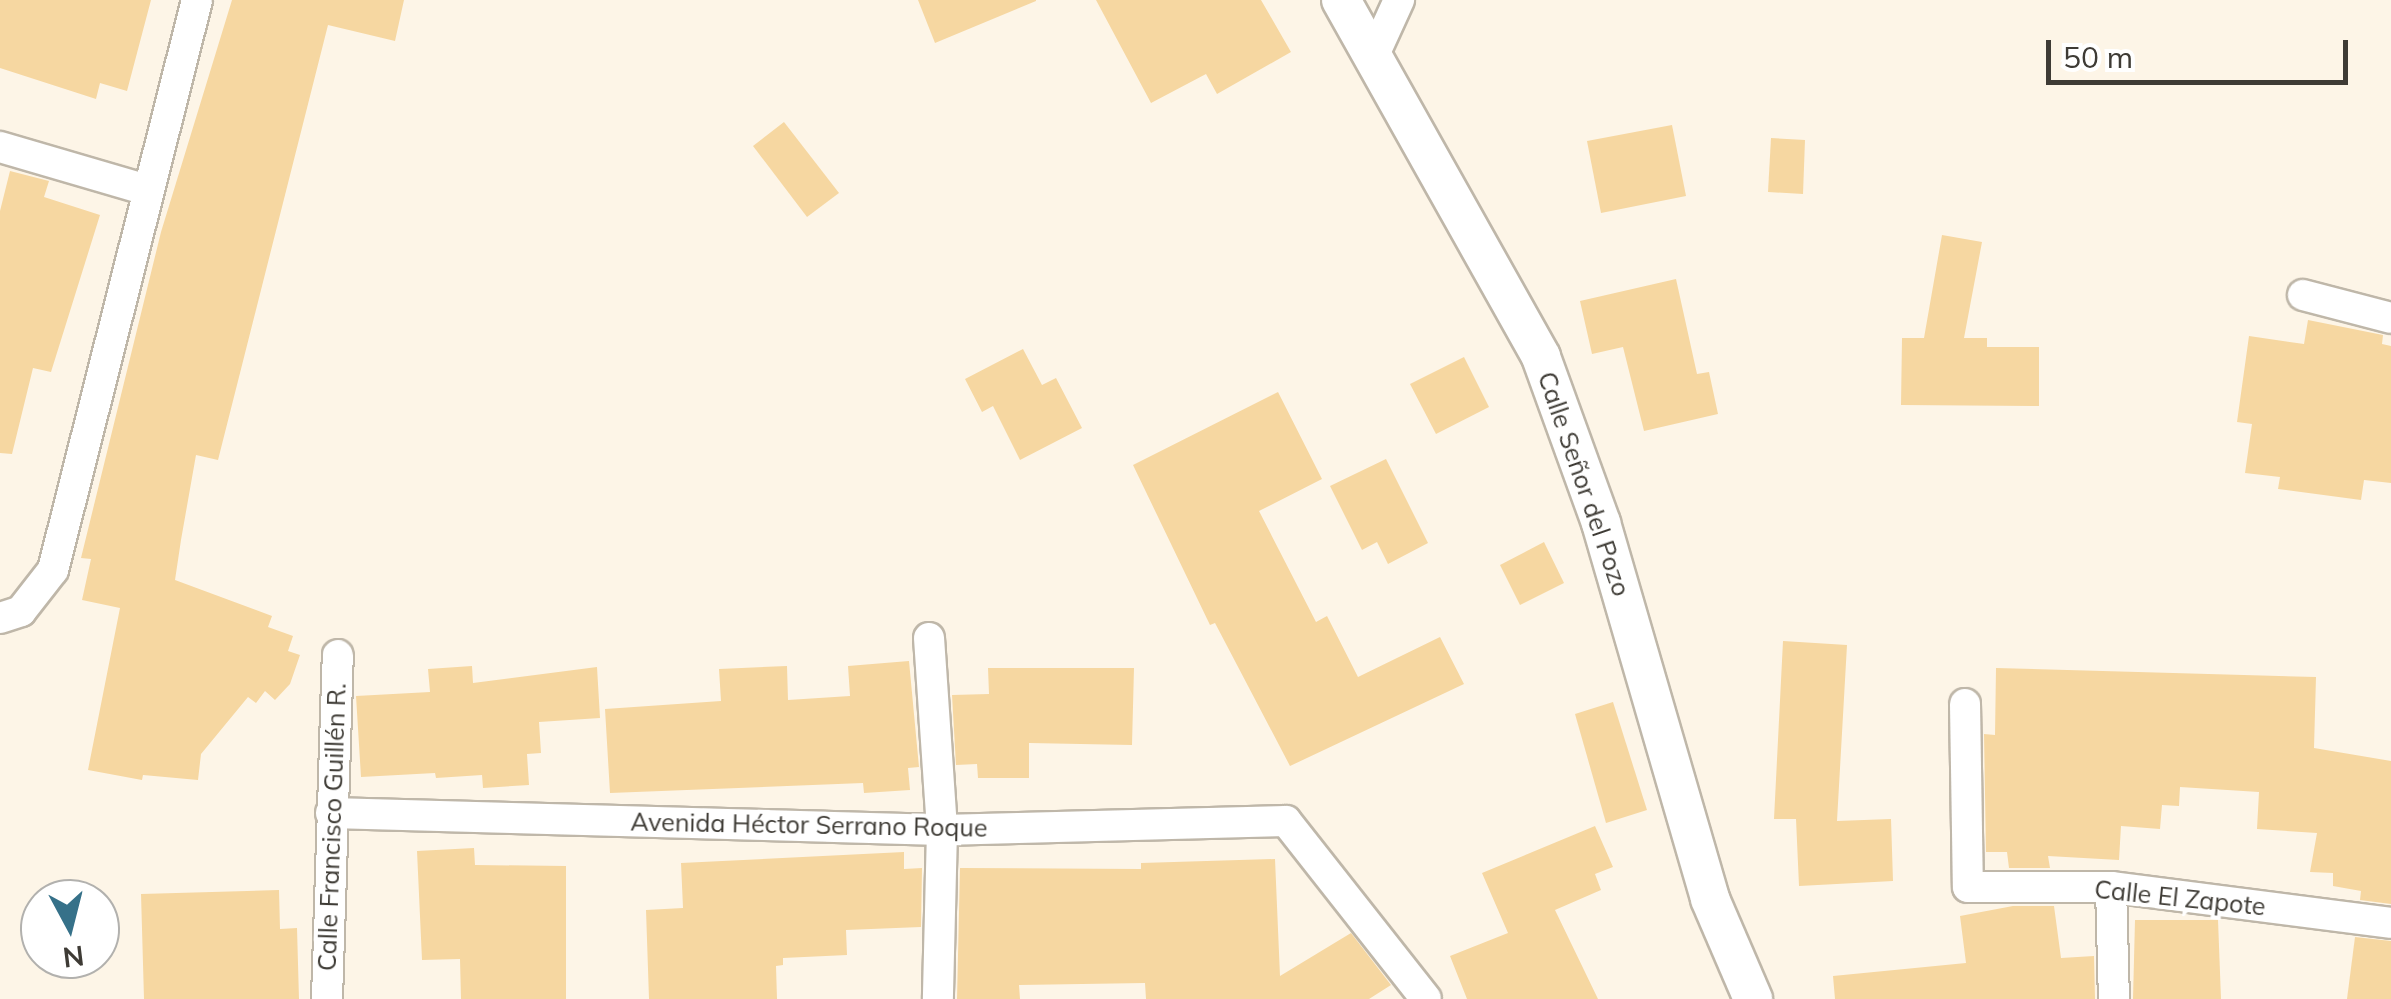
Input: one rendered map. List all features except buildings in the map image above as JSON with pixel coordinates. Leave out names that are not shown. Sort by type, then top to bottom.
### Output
[{"type":"street","points":[[0,618],[21,611],[53,570],[197,0]]},
{"type":"street","name":"Calle Señor del Pozo","points":[[1341,0],[1541,357],[1601,522],[1710,900],[1752,999]]},
{"type":"street","points":[[1373,57],[1400,0]]},
{"type":"street","points":[[0,148],[147,190]]},
{"type":"street","points":[[2302,295],[2391,318]]},
{"type":"street","points":[[928,638],[942,830],[938,999]]},
{"type":"street","name":"Calle Francisco Guillén R.","points":[[326,999],[338,655]]},
{"type":"street","name":"Calle El Zapote","points":[[1965,704],[1968,887],[2111,887],[2391,923]]},
{"type":"street","name":"Avenida Héctor Serrano Roque","points":[[331,812],[942,830],[1286,822],[1426,999]]},
{"type":"street","points":[[2111,887],[2114,999]]}]
